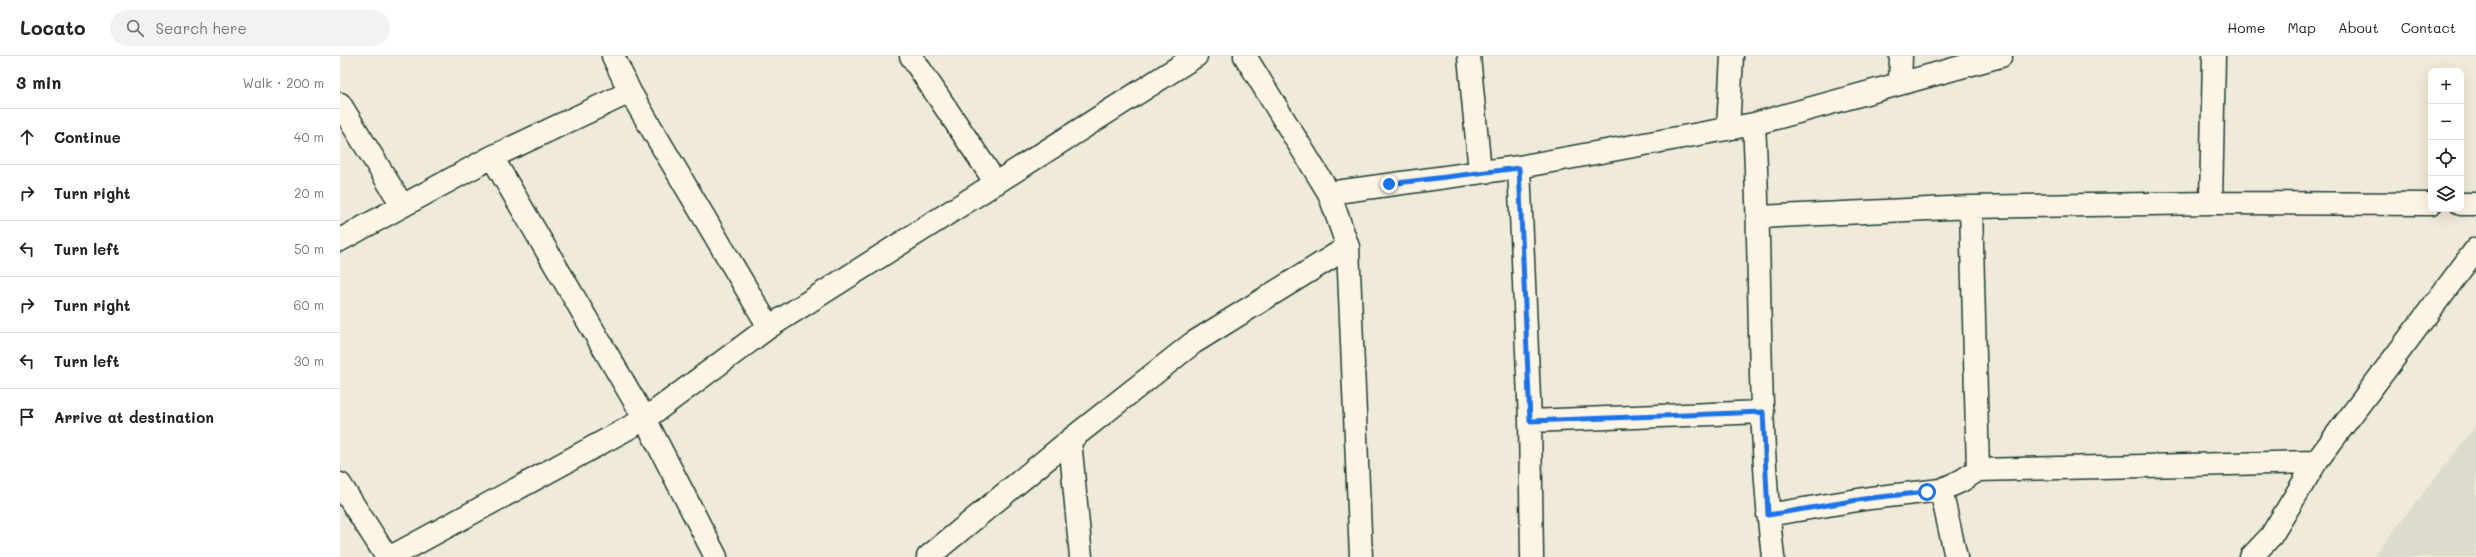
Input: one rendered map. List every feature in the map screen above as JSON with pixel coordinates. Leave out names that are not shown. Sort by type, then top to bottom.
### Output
[{"type":"street","points":[[613,56],[630,92],[769,327]]},
{"type":"street","points":[[911,56],[996,182]]},
{"type":"street","points":[[391,557],[645,419],[769,327],[1196,56]]},
{"type":"street","points":[[1245,56],[1329,193],[1348,247],[1361,557]]},
{"type":"street","points":[[1469,56],[1480,172]]},
{"type":"street","points":[[1728,129],[1732,56]]},
{"type":"street","points":[[1900,82],[1901,56]]},
{"type":"street","points":[[1329,193],[1519,168],[1754,124],[1900,82],[1943,73],[2001,56]]},
{"type":"street","points":[[2211,204],[2214,56]]},
{"type":"street","points":[[340,240],[492,157],[630,92]]},
{"type":"street","points":[[340,104],[402,205]]},
{"type":"street","points":[[1754,124],[1759,217],[1763,412],[1768,515],[1773,557]]},
{"type":"street","points":[[492,157],[645,419],[716,557]]},
{"type":"street","points":[[1519,168],[1530,421],[1532,557]]},
{"type":"street","points":[[1759,217],[1971,208],[2211,204],[2428,204]]},
{"type":"street","points":[[2464,204],[2476,204]]},
{"type":"street","points":[[1971,208],[1978,470]]},
{"type":"street","points":[[928,557],[1070,440],[1193,343],[1348,247]]},
{"type":"street","points":[[2251,557],[2271,536],[2316,462],[2476,249]]},
{"type":"street","points":[[1530,421],[1763,412]]},
{"type":"street","points":[[1070,440],[1081,557]]},
{"type":"street","points":[[1768,515],[1870,498],[1941,490],[1961,481],[1978,470],[2316,462]]},
{"type":"street","points":[[340,484],[387,557]]},
{"type":"street","points":[[1941,490],[1956,557]]},
{"type":"shaded area","points":[[2476,426],[2476,557],[2373,557]]},
{"type":"route","points":[[1389,184],[1519,168],[1530,421],[1763,412],[1768,515],[1870,498],[1927,492]]}]
